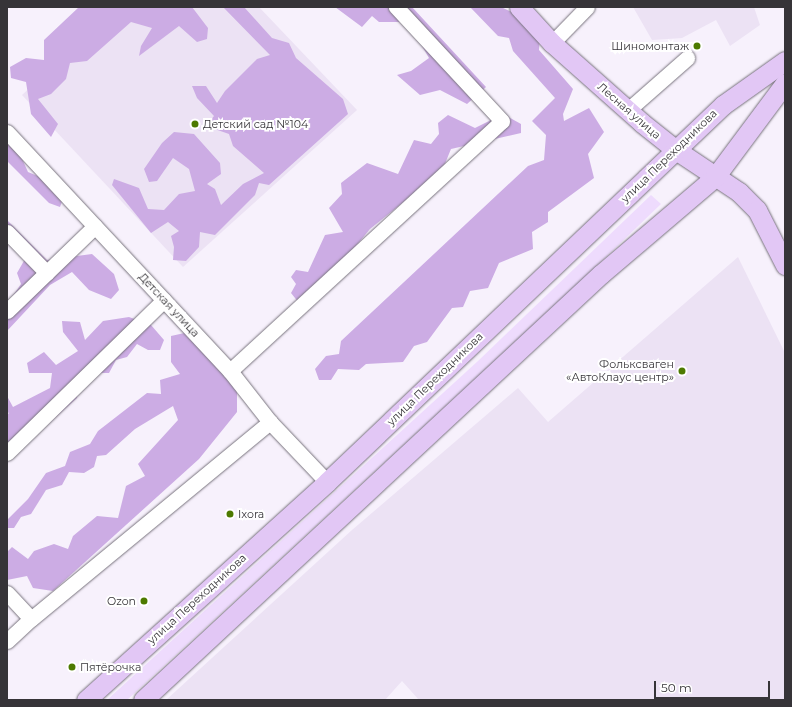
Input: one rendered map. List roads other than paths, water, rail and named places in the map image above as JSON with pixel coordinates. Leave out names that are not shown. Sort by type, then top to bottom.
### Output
[{"type":"main road","name":"Лесная улица","points":[[519,7],[552,43],[628,110],[676,150],[739,192],[757,210],[785,265]]},
{"type":"main road","name":"улица Переходникова","points":[[86,700],[327,482],[723,105],[785,60]]},
{"type":"main road","points":[[143,700],[601,274],[715,177],[785,83]]},
{"type":"street","points":[[230,371],[502,121],[396,7]]},
{"type":"street","points":[[552,43],[587,7]]},
{"type":"street","points":[[628,110],[687,58]]},
{"type":"street","name":"Детская улица","points":[[7,132],[230,371],[270,422],[327,482]]},
{"type":"street","points":[[7,311],[95,226]]},
{"type":"street","points":[[7,232],[47,273]]},
{"type":"street","points":[[7,453],[164,300]]},
{"type":"street","points":[[7,642],[31,619],[270,422]]},
{"type":"street","points":[[7,593],[31,619]]},
{"type":"place","name":"Шиномонтаж","points":[[697,46]]},
{"type":"place","name":"Детский сад №104","points":[[195,124]]},
{"type":"place","name":"Фольксваген «АвтоКлаус центр»","points":[[682,371]]},
{"type":"place","name":"Ixora","points":[[230,514]]},
{"type":"place","name":"Ozon","points":[[144,601]]},
{"type":"place","name":"Пятёрочка","points":[[72,667]]}]
